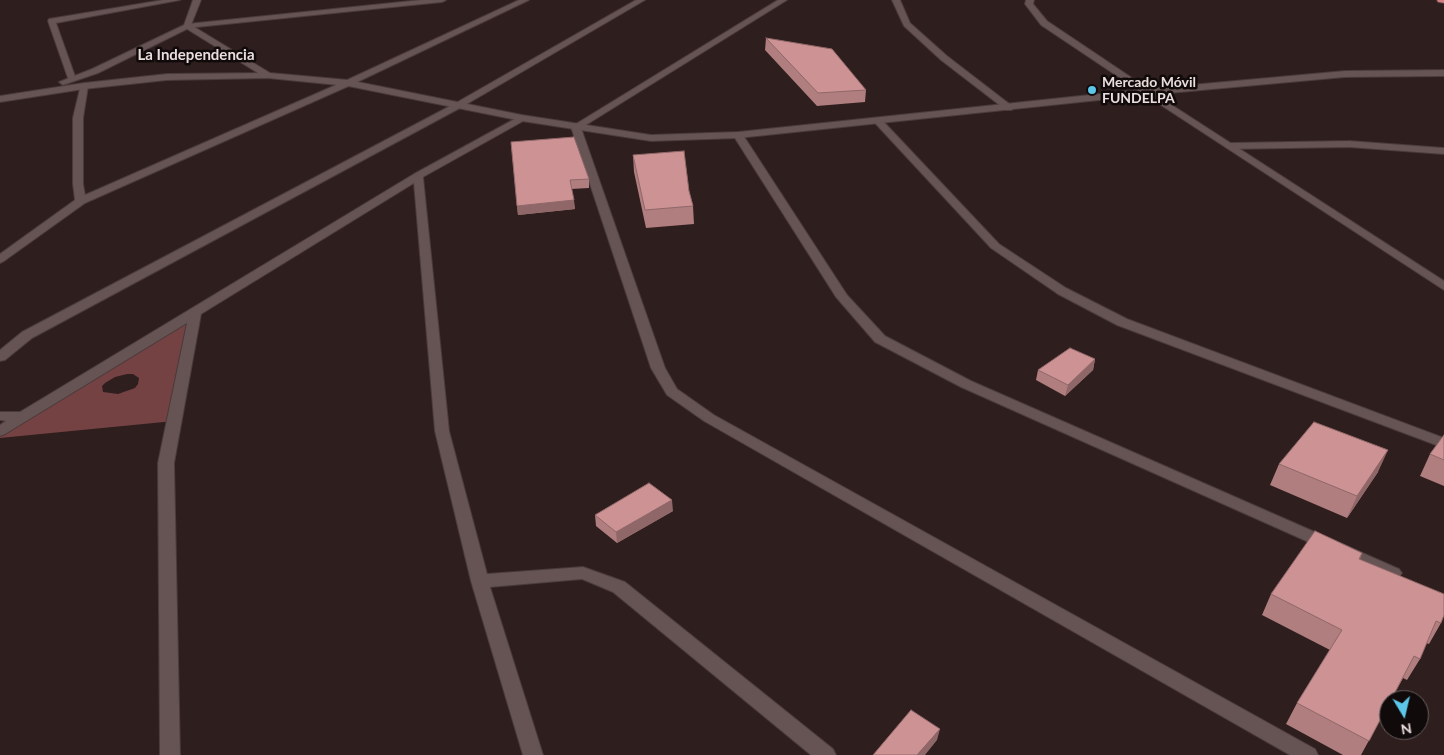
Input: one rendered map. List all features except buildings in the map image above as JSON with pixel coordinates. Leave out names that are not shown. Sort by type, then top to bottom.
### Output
[{"type":"street","points":[[72,79],[52,21],[176,0]]},
{"type":"street","points":[[187,26],[197,0]]},
{"type":"street","points":[[32,94],[95,71],[187,26],[442,0]]},
{"type":"street","points":[[0,259],[81,201],[348,82],[525,0]]},
{"type":"street","points":[[0,357],[27,335],[457,106],[642,0]]},
{"type":"street","points":[[576,127],[783,0]]},
{"type":"street","points":[[896,0],[907,24],[944,58],[1009,108]]},
{"type":"street","points":[[1030,0],[1029,4],[1044,23],[1444,286]]},
{"type":"street","points":[[187,26],[268,75]]},
{"type":"street","points":[[0,99],[84,86],[167,77],[268,75],[348,82],[457,106],[651,138],[738,135],[1147,92],[1345,74],[1444,73]]},
{"type":"street","points":[[81,201],[78,184],[78,118],[84,86]]},
{"type":"street","points":[[0,431],[418,176],[522,118]]},
{"type":"street","points":[[878,121],[996,246],[1062,291],[1122,322],[1444,443]]},
{"type":"street","points":[[576,127],[658,368],[672,392],[718,423],[1308,755]]},
{"type":"street","points":[[738,135],[842,297],[880,338],[966,384],[1408,580]]},
{"type":"street","points":[[1230,146],[1349,144],[1444,151]]},
{"type":"street","points":[[418,176],[442,431],[480,581],[533,755]]},
{"type":"street","points":[[170,755],[166,463],[195,313]]},
{"type":"street","points":[[0,416],[23,417]]},
{"type":"street","points":[[480,581],[583,573],[619,587],[826,755]]},
{"type":"shaded area","points":[[195,313],[174,421],[0,438],[0,431]],"holes":[[[133,374],[139,378],[135,388],[118,394],[103,392],[102,386],[105,383],[115,377]]]},
{"type":"place","name":"Mercado Móvil FUNDELPA","points":[[1092,90]]},
{"type":"district","name":"La Independencia","points":[[196,55]]}]
